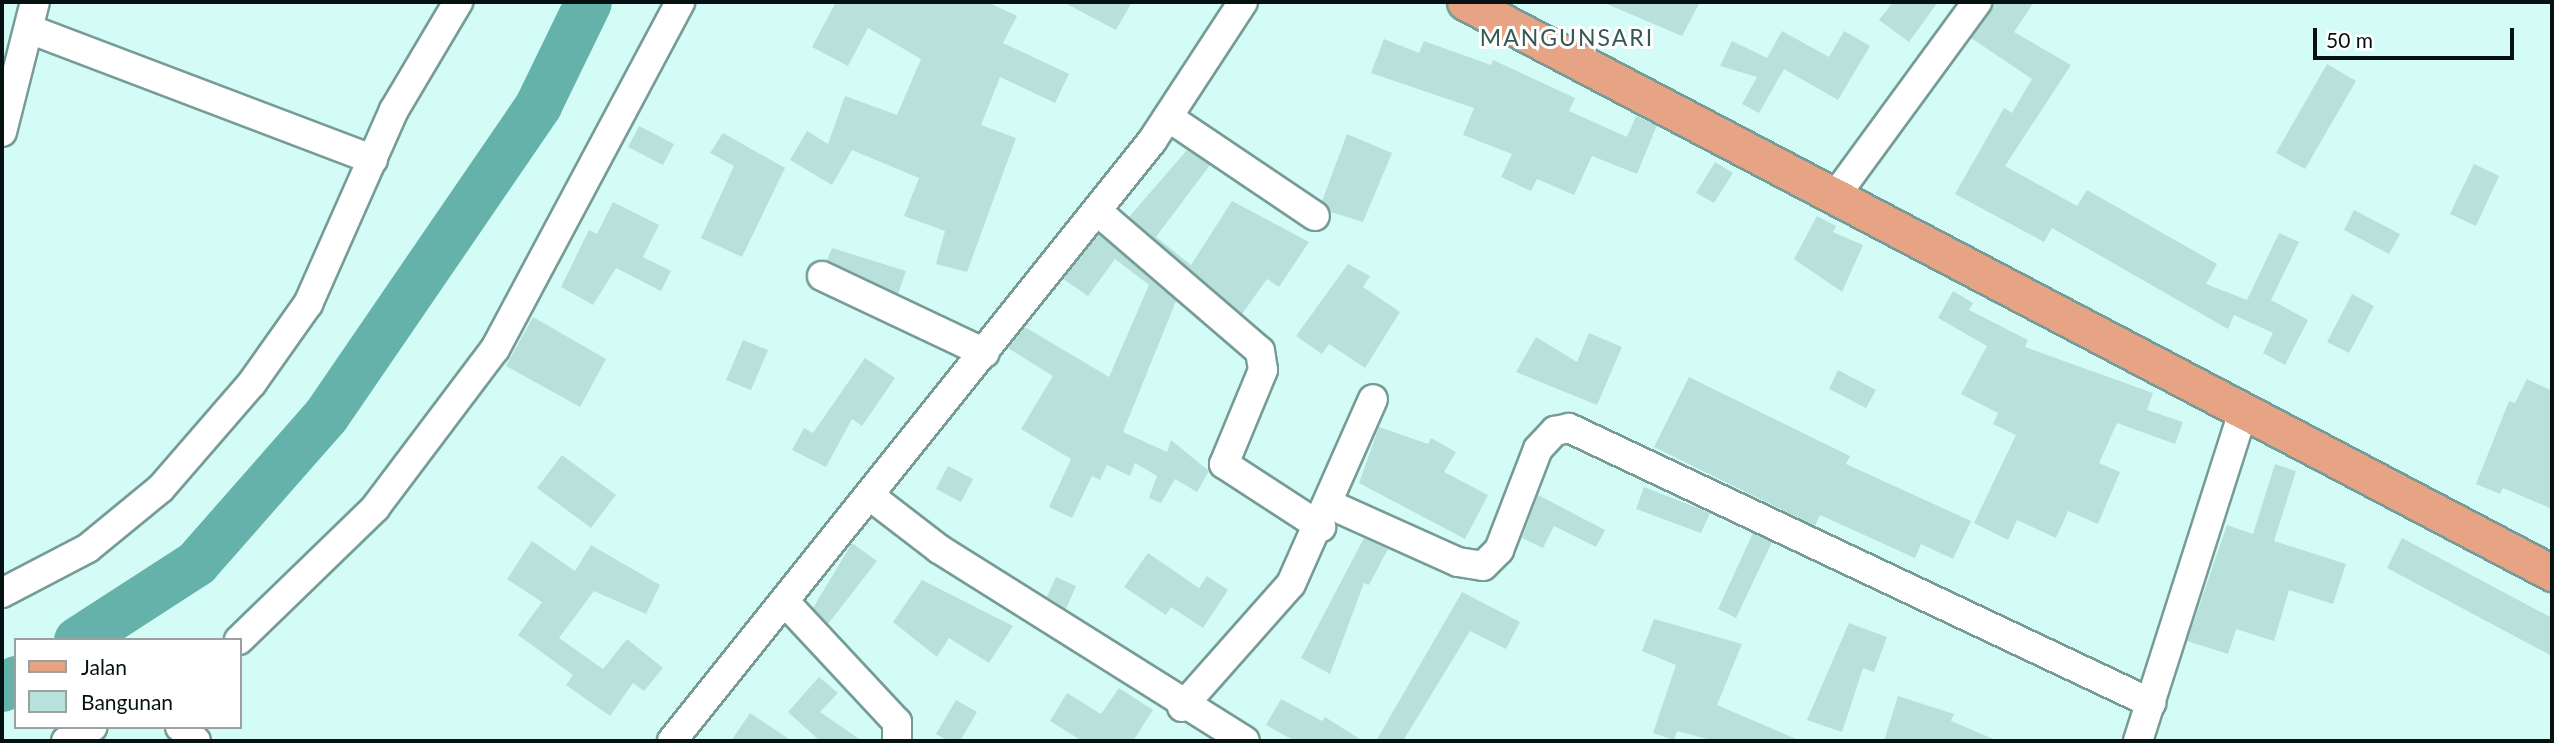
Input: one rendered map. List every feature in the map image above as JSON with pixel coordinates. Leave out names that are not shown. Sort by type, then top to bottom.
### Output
[{"type":"main road","points":[[1465,2],[2244,408],[2552,573]]},
{"type":"street","points":[[2,593],[88,548],[160,488],[252,383],[308,304],[373,160],[458,2]]},
{"type":"street","points":[[241,638],[374,508],[495,349],[680,2]]},
{"type":"street","points":[[672,741],[1097,211],[1168,117],[1243,2]]},
{"type":"street","points":[[1836,195],[1977,2]]},
{"type":"street","points":[[2,132],[32,15],[373,160]]},
{"type":"street","points":[[1168,117],[1315,216]]},
{"type":"street","points":[[1097,211],[1256,346],[1263,370],[1224,464],[1326,516],[1458,562],[1483,566],[1499,550],[1538,449],[1555,431],[1569,428],[2151,703]]},
{"type":"street","points":[[822,276],[985,353]]},
{"type":"street","points":[[1182,707],[1271,612],[1326,516],[1373,399]]},
{"type":"street","points":[[2138,741],[2244,408]]},
{"type":"street","points":[[870,496],[939,549],[1182,707],[1245,741]]},
{"type":"street","points":[[785,602],[897,722],[897,741]]},
{"type":"street","points":[[66,741],[88,729]]},
{"type":"street","points":[[182,729],[195,741]]},
{"type":"building","points":[[836,2],[987,2],[1017,16],[1003,43],[1069,74],[1055,103],[1000,77],[981,125],[1016,138],[967,272],[936,264],[945,231],[904,216],[919,178],[852,150],[832,185],[790,160],[807,131],[828,144],[845,96],[897,115],[921,59],[868,28],[848,66],[812,47]]},
{"type":"building","points":[[1063,2],[1132,2],[1116,30]]},
{"type":"building","points":[[1602,2],[1700,2],[1682,36]]},
{"type":"building","points":[[1893,2],[1938,2],[1909,42],[1879,20]]},
{"type":"building","points":[[1993,2],[2034,2],[2014,32],[2071,65],[2005,166],[2077,206],[2087,190],[2217,264],[2206,284],[2247,300],[2279,233],[2299,242],[2271,300],[2308,320],[2285,365],[2263,353],[2273,333],[2234,315],[2228,329],[2052,228],[2044,242],[1955,194],[2004,108],[2012,113],[2032,79],[1971,38]]},
{"type":"building","points":[[1782,31],[1829,57],[1844,31],[1870,46],[1838,100],[1784,69],[1759,113],[1742,104],[1757,77],[1720,66],[1732,41],[1767,58]]},
{"type":"building","points":[[1384,39],[1419,53],[1424,41],[1491,65],[1493,60],[1575,98],[1569,111],[1627,137],[1636,116],[1657,125],[1637,174],[1592,156],[1574,195],[1537,179],[1531,191],[1501,177],[1512,154],[1463,135],[1474,108],[1371,73]]},
{"type":"building","points":[[2327,64],[2356,81],[2305,169],[2276,153]]},
{"type":"building","points":[[639,126],[674,144],[663,165],[628,147]]},
{"type":"building","points":[[723,133],[785,168],[742,257],[701,238],[734,166],[710,153]]},
{"type":"building","points":[[1347,134],[1392,153],[1363,222],[1331,212],[1322,201]]},
{"type":"building","points":[[1187,150],[1210,165],[1156,237],[1191,265],[1232,201],[1309,242],[1279,287],[1267,279],[1242,314],[1129,217]]},
{"type":"building","points":[[1715,162],[1733,173],[1714,203],[1696,193]]},
{"type":"building","points":[[2474,164],[2499,176],[2476,226],[2450,214]]},
{"type":"building","points":[[613,202],[659,225],[643,257],[671,271],[661,291],[616,268],[593,305],[561,287],[589,230],[597,234]]},
{"type":"building","points":[[2354,210],[2400,234],[2389,254],[2344,230]]},
{"type":"building","points":[[1817,216],[1836,226],[1833,232],[1863,245],[1842,292],[1794,259]]},
{"type":"building","points":[[1099,234],[1176,301],[1123,432],[1167,452],[1171,440],[1209,471],[1197,492],[1175,479],[1161,503],[1149,498],[1157,476],[1135,463],[1130,476],[1107,465],[1100,480],[1092,476],[1072,518],[1049,507],[1071,459],[1021,429],[1053,376],[1008,348],[1025,327],[1109,377],[1149,285],[1115,259],[1088,296],[1063,279]]},
{"type":"building","points":[[832,248],[906,271],[898,294],[827,260]]},
{"type":"building","points":[[1348,264],[1370,276],[1363,287],[1400,312],[1365,368],[1329,344],[1322,354],[1296,336]]},
{"type":"building","points":[[1953,291],[1973,303],[1969,310],[2028,340],[2025,347],[2153,393],[2147,410],[2183,422],[2175,444],[2117,423],[2099,463],[2120,472],[2098,524],[2068,511],[2056,538],[2017,520],[2008,540],[1974,523],[2016,435],[1993,424],[1998,413],[1961,394],[1987,346],[1938,318]]},
{"type":"building","points":[[2352,294],[2374,306],[2349,353],[2327,342]]},
{"type":"building","points":[[533,317],[606,359],[580,407],[506,366]]},
{"type":"building","points":[[1589,333],[1622,347],[1597,405],[1516,372],[1536,337],[1577,362]]},
{"type":"building","points":[[743,340],[768,350],[751,390],[726,380]]},
{"type":"building","points":[[865,358],[895,378],[862,426],[852,419],[826,467],[792,450],[804,428],[813,433]]},
{"type":"building","points":[[1838,370],[1876,390],[1866,408],[1829,389]]},
{"type":"building","points":[[1689,377],[1850,456],[1846,464],[1971,521],[1953,559],[1921,544],[1915,558],[1820,515],[1815,526],[1654,447]]},
{"type":"building","points":[[2527,379],[2552,391],[2552,509],[2503,488],[2500,494],[2476,484],[2509,401],[2515,403]]},
{"type":"building","points":[[1379,427],[1428,444],[1431,438],[1456,452],[1444,472],[1488,495],[1465,539],[1359,483]]},
{"type":"building","points":[[562,455],[616,495],[591,528],[537,488]]},
{"type":"building","points":[[2275,464],[2296,471],[2274,541],[2346,564],[2333,604],[2289,590],[2274,641],[2236,629],[2228,654],[2187,641],[2227,525],[2253,534]]},
{"type":"building","points":[[948,466],[973,479],[961,502],[936,489]]},
{"type":"building","points":[[1644,487],[1710,513],[1701,533],[1636,509]]},
{"type":"building","points":[[1538,495],[1605,530],[1596,547],[1554,526],[1543,548],[1522,538]]},
{"type":"building","points":[[1753,533],[1772,542],[1736,618],[1718,609]]},
{"type":"building","points":[[1364,538],[1388,549],[1369,585],[1364,583],[1330,674],[1301,658]]},
{"type":"building","points":[[2402,538],[2552,618],[2552,656],[2387,568]]},
{"type":"building","points":[[532,541],[575,571],[591,545],[660,585],[646,614],[594,591],[559,638],[603,669],[627,639],[663,668],[644,691],[633,683],[610,716],[566,685],[573,675],[518,635],[542,602],[507,579]]},
{"type":"building","points":[[852,543],[877,561],[828,624],[813,608]]},
{"type":"building","points":[[1148,553],[1199,588],[1207,576],[1228,590],[1203,628],[1171,607],[1166,615],[1124,587]]},
{"type":"building","points":[[1056,577],[1076,586],[1066,609],[1047,597]]},
{"type":"building","points":[[922,580],[1013,626],[989,663],[949,638],[937,657],[893,622]]},
{"type":"building","points":[[1462,592],[1520,622],[1506,649],[1470,631],[1403,741],[1376,741]]},
{"type":"building","points":[[1654,619],[1742,644],[1717,705],[1801,741],[1715,741],[1677,731],[1674,740],[1653,733],[1676,665],[1642,651]]},
{"type":"building","points":[[1849,623],[1887,637],[1874,672],[1863,668],[1842,732],[1807,720]]},
{"type":"building","points":[[819,677],[838,693],[820,712],[862,741],[820,741],[788,712]]},
{"type":"building","points":[[1119,688],[1153,710],[1133,741],[1082,741],[1050,721],[1067,693],[1101,714]]},
{"type":"building","points":[[1898,696],[1954,714],[1951,721],[1998,741],[1884,741]]},
{"type":"building","points":[[1281,699],[1322,721],[1325,717],[1363,741],[1295,741],[1266,725]]},
{"type":"building","points":[[956,700],[977,712],[960,741],[948,741],[936,734]]},
{"type":"building","points":[[750,713],[792,741],[731,741]]},
{"type":"waterway","points":[[80,638],[196,563],[326,415],[538,105],[588,2]]},
{"type":"waterway","points":[[2,688],[14,680]]},
{"type":"district","name":"MANGUNSARI","points":[[1567,37]]}]
